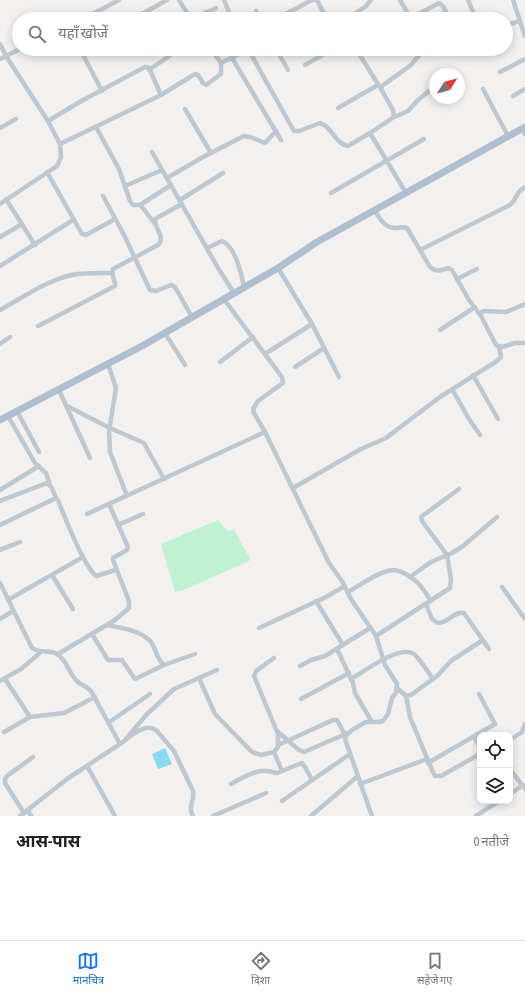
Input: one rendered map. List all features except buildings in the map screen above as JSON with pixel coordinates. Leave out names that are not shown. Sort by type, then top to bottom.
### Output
[{"type":"main road","points":[[0,420],[165,333],[223,298],[278,268],[317,242],[508,136],[524,130]]},
{"type":"street","points":[[96,12],[119,0]]},
{"type":"street","points":[[147,12],[168,0]]},
{"type":"street","points":[[179,0],[187,12]]},
{"type":"street","points":[[224,0],[229,12]]},
{"type":"street","points":[[290,12],[314,0],[318,2],[323,12]]},
{"type":"street","points":[[357,12],[366,6],[371,0]]},
{"type":"street","points":[[400,0],[407,12]]},
{"type":"street","points":[[468,0],[473,12]]},
{"type":"street","points":[[514,0],[519,21],[525,36]]},
{"type":"street","points":[[423,12],[440,3],[446,12]]},
{"type":"street","points":[[206,12],[216,8]]},
{"type":"street","points":[[513,23],[519,21]]},
{"type":"street","points":[[0,44],[6,56],[48,121],[62,148],[60,161],[57,166],[0,204]]},
{"type":"street","points":[[0,59],[12,53]]},
{"type":"street","points":[[84,56],[102,91]]},
{"type":"street","points":[[149,70],[169,56]]},
{"type":"street","points":[[60,144],[161,95],[195,74],[198,75],[206,85],[222,74],[221,64],[216,56]]},
{"type":"street","points":[[253,56],[294,131],[299,131],[320,123],[328,128],[342,144],[348,146],[394,116],[408,111],[429,91]]},
{"type":"street","points":[[280,56],[288,70]]},
{"type":"street","points":[[305,65],[321,56]]},
{"type":"street","points":[[360,56],[394,116]]},
{"type":"street","points":[[338,108],[382,86],[415,62],[419,56]]},
{"type":"street","points":[[221,64],[234,57],[281,140]]},
{"type":"street","points":[[500,72],[525,59]]},
{"type":"street","points":[[48,121],[83,100],[145,67],[149,70],[161,95]]},
{"type":"street","points":[[513,96],[525,88]]},
{"type":"street","points":[[483,89],[508,136]]},
{"type":"street","points":[[185,109],[210,153]]},
{"type":"street","points":[[0,128],[16,119]]},
{"type":"street","points":[[96,127],[115,161],[131,204],[140,205],[171,185]]},
{"type":"street","points":[[167,178],[210,153],[247,136],[265,143],[276,131]]},
{"type":"street","points":[[370,133],[406,193]]},
{"type":"street","points":[[331,193],[387,162],[424,139]]},
{"type":"street","points":[[152,152],[234,293]]},
{"type":"street","points":[[125,186],[162,170]]},
{"type":"street","points":[[47,172],[80,232],[84,235],[86,236],[115,219]]},
{"type":"street","points":[[155,224],[154,222],[157,217],[223,173]]},
{"type":"street","points":[[420,250],[510,205],[514,201],[517,193],[525,187]]},
{"type":"street","points":[[103,196],[150,290],[156,291],[171,285],[176,287],[192,317]]},
{"type":"street","points":[[6,199],[35,244]]},
{"type":"street","points":[[38,326],[115,286],[112,271],[115,268],[161,242],[155,224],[140,205]]},
{"type":"street","points":[[292,488],[361,449],[386,438],[452,389],[501,358],[499,347],[496,345],[479,313],[452,270],[449,268],[438,272],[433,270],[407,228],[403,226],[393,228],[385,224],[375,210]]},
{"type":"street","points":[[0,266],[73,220]]},
{"type":"street","points":[[0,237],[22,224]]},
{"type":"street","points":[[207,248],[222,241],[226,242],[237,262],[244,287]]},
{"type":"street","points":[[278,268],[312,324],[339,377]]},
{"type":"street","points":[[457,279],[477,269]]},
{"type":"street","points":[[0,310],[67,276],[78,274],[112,273]]},
{"type":"street","points":[[223,298],[284,380],[281,386],[255,404],[253,409],[254,413],[265,432],[318,543],[329,563],[376,636],[384,665],[397,684],[397,688],[386,718],[379,722],[361,724],[348,733],[304,752],[302,752],[276,729]]},
{"type":"street","points":[[479,313],[506,312],[525,304]]},
{"type":"street","points":[[440,330],[475,307]]},
{"type":"street","points":[[265,354],[312,324]]},
{"type":"street","points":[[165,333],[185,365]]},
{"type":"street","points":[[0,344],[10,337]]},
{"type":"street","points":[[220,362],[253,337]]},
{"type":"street","points":[[499,347],[515,343],[525,343]]},
{"type":"street","points":[[295,367],[324,348]]},
{"type":"street","points":[[108,364],[116,388],[110,428],[110,452],[127,496]]},
{"type":"street","points":[[473,375],[498,419]]},
{"type":"street","points":[[452,389],[480,435]]},
{"type":"street","points":[[59,390],[90,458]]},
{"type":"street","points":[[67,406],[110,428],[144,443],[164,479]]},
{"type":"street","points":[[17,411],[39,452]]},
{"type":"street","points":[[8,416],[27,450],[46,473],[50,485],[91,572],[96,576],[116,570]]},
{"type":"street","points":[[87,514],[265,432]]},
{"type":"street","points":[[0,490],[39,466]]},
{"type":"street","points":[[0,501],[44,484],[50,485]]},
{"type":"street","points":[[376,636],[450,588],[451,579],[447,555],[422,521],[421,517],[459,489]]},
{"type":"street","points":[[1,523],[56,498]]},
{"type":"street","points":[[58,654],[107,625],[129,608],[129,601],[116,570],[114,558],[127,550],[128,547],[109,504]]},
{"type":"street","points":[[118,525],[143,514]]},
{"type":"street","points":[[410,577],[431,562],[463,546],[497,517]]},
{"type":"street","points":[[0,550],[20,542]]},
{"type":"street","points":[[8,600],[83,557]]},
{"type":"street","points":[[348,592],[391,570],[397,570],[419,584],[431,600]]},
{"type":"street","points":[[52,574],[73,609]]},
{"type":"street","points":[[0,584],[32,648],[41,652],[52,652],[58,654],[76,680],[88,687],[95,697],[120,744]]},
{"type":"street","points":[[259,628],[316,602],[345,586]]},
{"type":"street","points":[[502,588],[525,619]]},
{"type":"street","points":[[316,602],[343,645]]},
{"type":"street","points":[[426,604],[432,619],[438,623],[442,623],[459,612],[464,613],[489,649]]},
{"type":"street","points":[[0,619],[13,610]]},
{"type":"street","points":[[107,625],[134,631],[143,635],[150,641],[161,663],[164,665]]},
{"type":"street","points":[[300,666],[338,649],[370,628]]},
{"type":"street","points":[[92,634],[108,660],[122,660],[135,679],[164,665],[195,654]]},
{"type":"street","points":[[406,696],[411,695],[433,679],[453,659],[483,640]]},
{"type":"street","points":[[338,649],[349,673],[355,693],[372,722]]},
{"type":"street","points":[[30,717],[2,680],[21,670],[41,652]]},
{"type":"street","points":[[351,679],[383,659],[401,653],[410,652],[416,657],[433,679]]},
{"type":"street","points":[[199,678],[215,714],[252,752],[261,755],[274,752],[278,745],[278,734],[254,676],[256,671],[274,658]]},
{"type":"street","points":[[126,740],[128,735],[146,715],[174,688],[217,670]]},
{"type":"street","points":[[301,699],[349,673]]},
{"type":"street","points":[[397,688],[406,696],[410,717],[435,776],[441,776],[477,756]]},
{"type":"street","points":[[108,723],[150,694]]},
{"type":"street","points":[[360,784],[428,760],[474,737],[495,724],[479,694]]},
{"type":"street","points":[[4,732],[30,717],[64,713],[95,697]]},
{"type":"street","points":[[278,745],[324,723],[334,720],[337,720],[344,733],[348,733]]},
{"type":"street","points":[[513,738],[522,732],[525,724]]},
{"type":"street","points":[[24,813],[67,779],[126,740],[145,728],[153,728],[174,751],[193,791],[190,809],[193,816]]},
{"type":"street","points":[[348,733],[345,737],[372,816]]},
{"type":"street","points":[[474,737],[477,742]]},
{"type":"street","points":[[274,752],[282,771]]},
{"type":"street","points":[[282,801],[350,754]]},
{"type":"street","points":[[31,816],[24,813],[5,783],[5,779],[34,757]]},
{"type":"street","points":[[231,784],[257,772],[268,770],[274,773],[302,763],[312,780]]},
{"type":"street","points":[[87,766],[115,816]]},
{"type":"street","points":[[513,773],[524,787],[513,792]]},
{"type":"street","points":[[311,816],[358,776]]},
{"type":"street","points":[[213,816],[266,793]]},
{"type":"street","points":[[472,816],[476,816],[494,804]]},
{"type":"green space","points":[[218,520],[228,531],[234,530],[251,560],[184,590],[175,592],[161,544]]},
{"type":"water","points":[[165,748],[172,764],[158,769],[152,754]]}]
